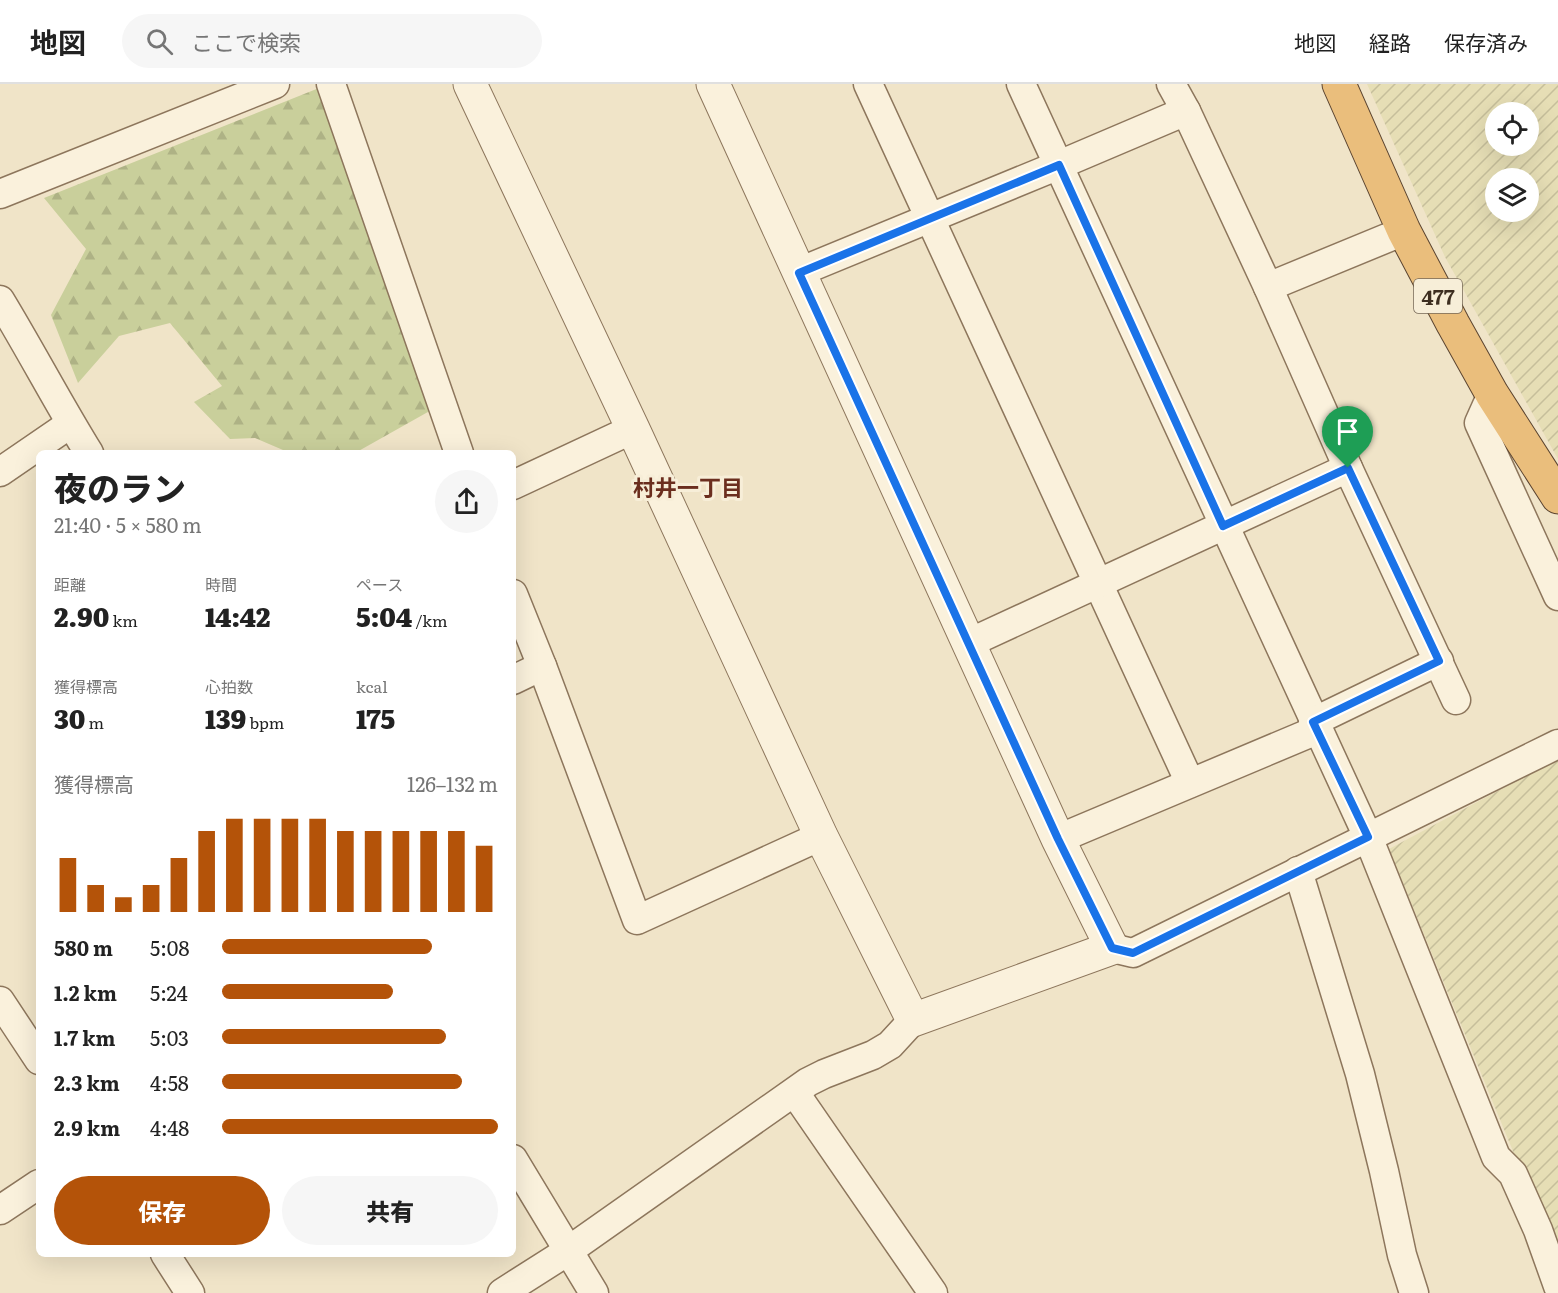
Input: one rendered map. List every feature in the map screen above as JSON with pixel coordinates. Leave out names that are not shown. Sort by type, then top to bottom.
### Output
[{"type":"highway","name":"477","points":[[1339,84],[1404,231],[1452,324],[1492,394],[1558,497]]},
{"type":"street","points":[[0,194],[245,89],[275,84]]},
{"type":"street","points":[[331,84],[458,450]]},
{"type":"street","points":[[470,84],[821,836],[913,1020]]},
{"type":"street","points":[[713,84],[1058,839],[1112,948]]},
{"type":"street","points":[[868,84],[1190,783]]},
{"type":"street","points":[[1021,84],[1368,837],[1496,1157],[1513,1174],[1538,1230],[1558,1286]]},
{"type":"street","points":[[1171,84],[1186,111],[1268,287],[1348,468],[1456,700]]},
{"type":"street","points":[[799,273],[1186,111]]},
{"type":"street","points":[[1268,287],[1404,231]]},
{"type":"street","points":[[0,300],[87,450]]},
{"type":"street","points":[[1492,394],[1479,423],[1558,596]]},
{"type":"street","points":[[0,472],[70,424]]},
{"type":"street","points":[[516,484],[633,429]]},
{"type":"street","points":[[969,643],[1348,468]]},
{"type":"street","points":[[516,601],[637,920],[821,836]]},
{"type":"street","points":[[1058,839],[1190,783],[1315,726],[1439,661]]},
{"type":"street","points":[[516,679],[542,666]]},
{"type":"street","points":[[502,1293],[568,1251],[808,1082],[873,1055],[890,1045],[913,1020],[1112,948],[1133,953],[1558,744]]},
{"type":"street","points":[[1298,871],[1360,1074],[1402,1254],[1414,1293]]},
{"type":"street","points":[[0,1001],[36,1055]]},
{"type":"street","points":[[795,1093],[933,1293]]},
{"type":"street","points":[[516,1164],[594,1293]]},
{"type":"street","points":[[0,1210],[36,1186]]},
{"type":"street","points":[[167,1257],[190,1293]]},
{"type":"shaded area","points":[[1367,84],[1558,84],[1558,459],[1445,257]]},
{"type":"shaded area","points":[[1558,759],[1558,1261],[1389,849]]},
{"type":"green space","points":[[319,88],[435,408],[360,450],[283,450],[255,438],[230,439],[194,402],[222,386],[170,323],[119,336],[78,383],[51,315],[86,249],[44,198]]},
{"type":"district","name":"村井一丁目","points":[[688,486]]},
{"type":"route","points":[[1059,165],[1223,526],[1348,468],[1439,661],[1313,722],[1368,837],[1133,953],[1112,948],[1058,839],[799,273],[1059,165]]}]
